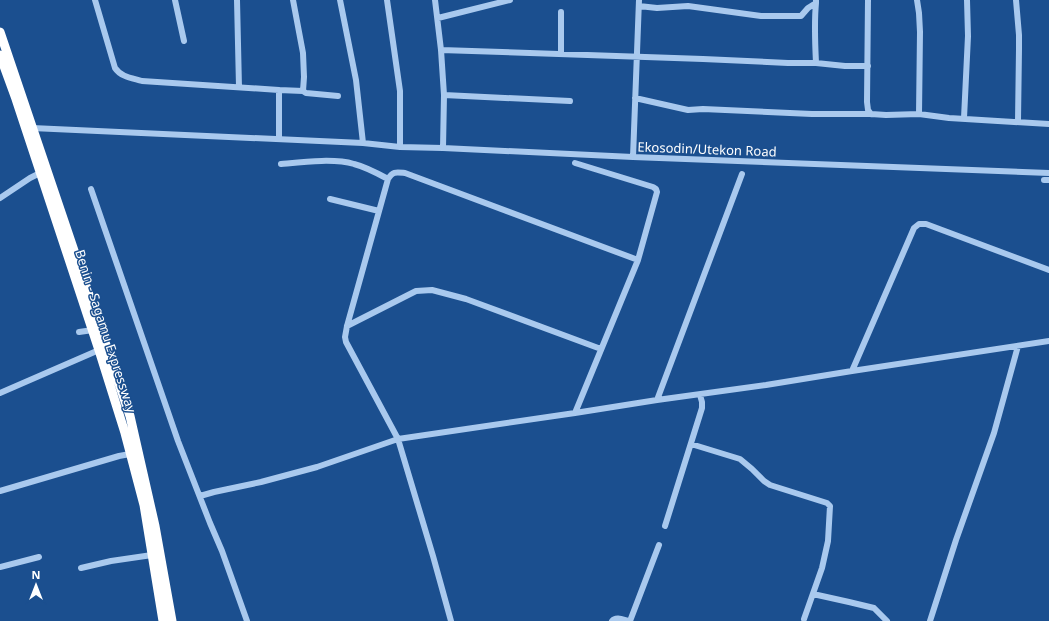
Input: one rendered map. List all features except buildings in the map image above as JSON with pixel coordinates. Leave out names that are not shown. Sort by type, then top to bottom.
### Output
[{"type":"highway","points":[[0,32],[2,44],[13,69],[130,416],[129,432],[155,526],[172,621]]},
{"type":"highway","name":"Benin - Sagamu Expressway","points":[[0,56],[99,350],[129,432],[130,454],[144,505],[163,621]]},
{"type":"street","points":[[95,0],[115,68],[124,76],[142,81],[303,91],[306,93],[338,96]]},
{"type":"street","points":[[175,0],[184,41]]},
{"type":"street","points":[[237,0],[239,87]]},
{"type":"street","points":[[293,0],[303,53],[303,91]]},
{"type":"street","points":[[340,0],[356,80],[363,143]]},
{"type":"street","points":[[387,0],[400,91],[400,147]]},
{"type":"street","points":[[435,0],[438,18],[444,95],[443,148]]},
{"type":"street","points":[[438,18],[510,0]]},
{"type":"street","points":[[868,0],[867,102],[868,110],[871,114]]},
{"type":"street","points":[[917,0],[920,32],[919,114]]},
{"type":"street","points":[[964,118],[968,36],[968,0]]},
{"type":"street","points":[[1016,0],[1020,49],[1018,121]]},
{"type":"street","points":[[816,1],[814,17],[816,63]]},
{"type":"street","points":[[801,16],[816,1]]},
{"type":"street","points":[[633,156],[639,3],[657,8],[688,3],[761,16],[814,17]]},
{"type":"street","points":[[561,12],[561,54]]},
{"type":"street","points":[[441,50],[868,66]]},
{"type":"street","points":[[279,90],[279,139]]},
{"type":"street","points":[[444,95],[570,101]]},
{"type":"street","points":[[635,98],[688,110],[703,109],[812,114],[919,114],[924,116],[1049,124]]},
{"type":"street","name":"Ekosodin/Utekon Road","points":[[32,128],[363,143],[400,147],[1049,173]]},
{"type":"street","points":[[281,164],[331,161],[352,163],[376,172],[388,180]]},
{"type":"street","points":[[575,164],[656,189],[657,192],[638,260],[575,413]]},
{"type":"street","points":[[450,621],[398,439],[346,342],[345,337],[379,211],[391,174],[396,172],[405,173],[638,260]]},
{"type":"street","points":[[0,198],[40,173]]},
{"type":"street","points":[[657,400],[742,174]]},
{"type":"street","points":[[91,189],[178,441],[222,551],[247,621]]},
{"type":"street","points":[[330,199],[379,211]]},
{"type":"street","points":[[852,371],[914,228],[919,224],[926,224],[1049,270]]},
{"type":"street","points":[[347,326],[416,292],[432,290],[466,299],[601,349]]},
{"type":"street","points":[[79,332],[93,330]]},
{"type":"street","points":[[200,496],[317,467],[398,439],[657,400],[700,395],[1049,341]]},
{"type":"street","points":[[930,621],[956,540],[994,433],[1018,346]]},
{"type":"street","points":[[0,393],[99,350]]},
{"type":"street","points":[[665,526],[702,408],[700,395]]},
{"type":"street","points":[[691,444],[740,460],[770,485],[827,503],[830,506],[828,541],[822,568],[804,618]]},
{"type":"street","points":[[0,491],[130,454]]},
{"type":"street","points":[[612,621],[616,618],[629,621],[658,545]]},
{"type":"street","points":[[81,568],[152,554]]},
{"type":"street","points":[[0,566],[39,557]]},
{"type":"street","points":[[813,594],[874,608],[887,621]]}]
